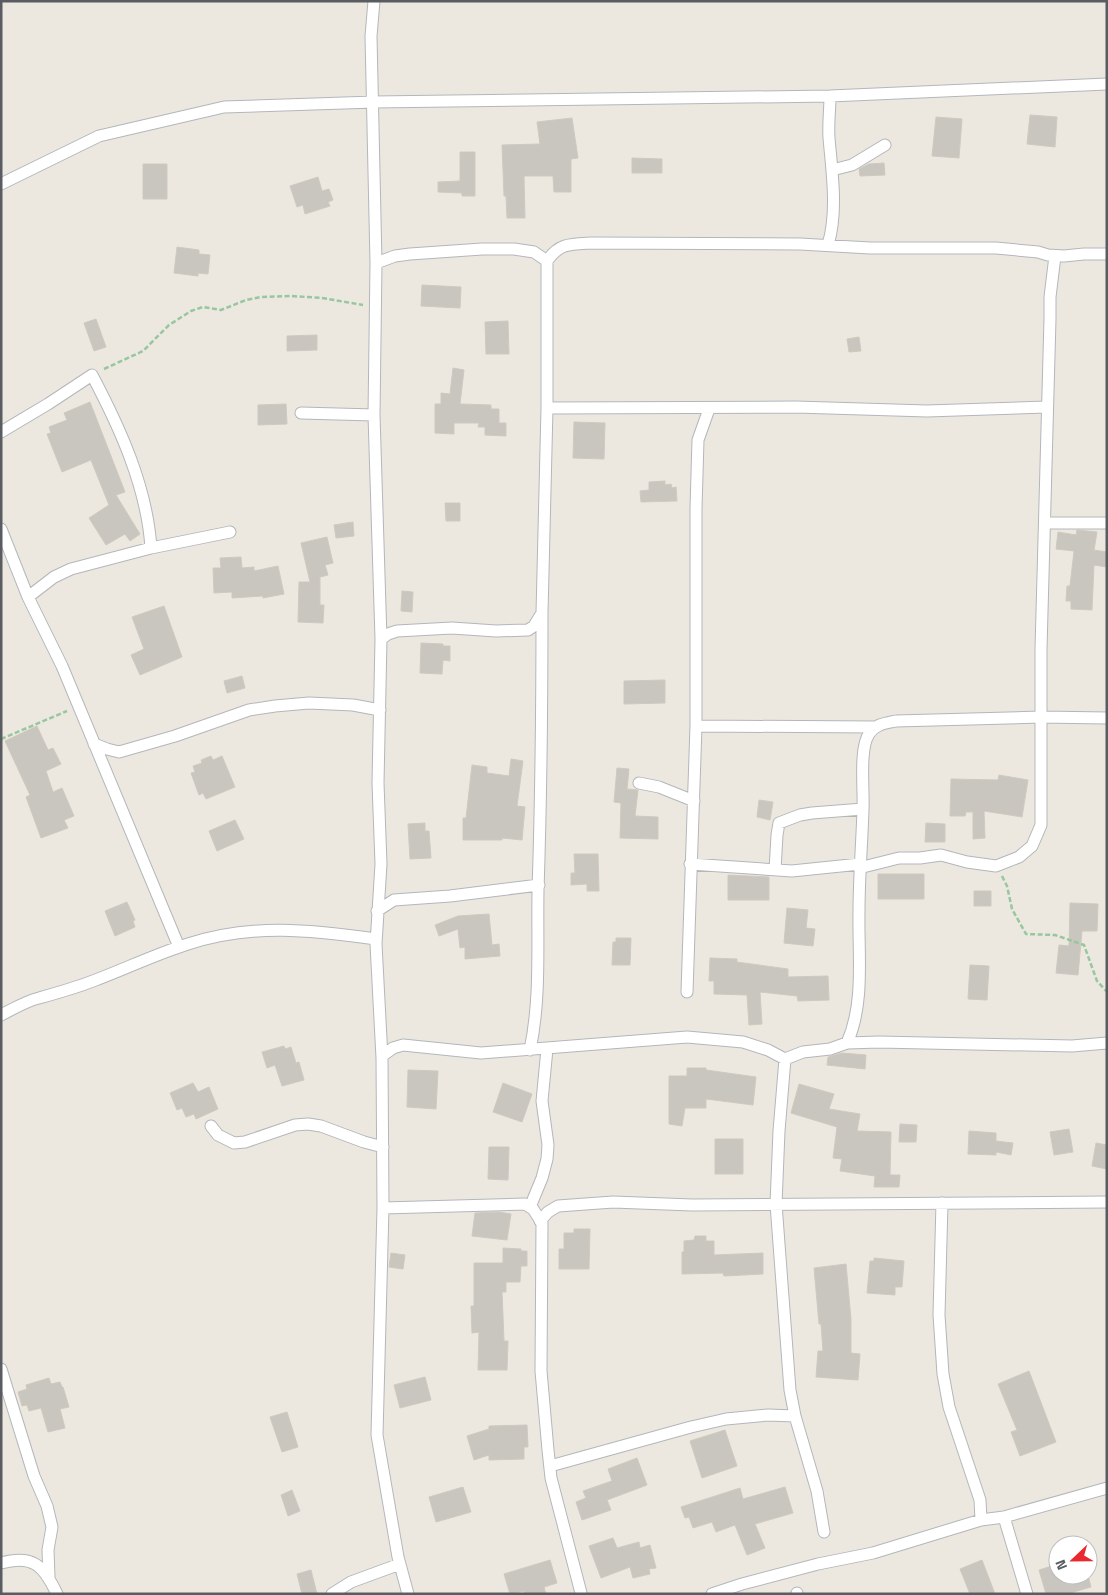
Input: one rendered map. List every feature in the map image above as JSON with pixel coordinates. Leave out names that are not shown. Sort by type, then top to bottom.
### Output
[{"type":"street","points":[[374,1],[372,36],[376,264],[374,415],[382,640],[378,783],[381,864],[376,939],[382,1056],[383,1208],[377,1435],[400,1564],[408,1594]]},
{"type":"street","points":[[1,184],[99,136],[224,107],[374,102],[830,96],[1107,84]]},
{"type":"street","points":[[828,246],[833,220],[829,136],[830,96]]},
{"type":"street","points":[[832,170],[852,165],[885,145]]},
{"type":"street","points":[[530,1050],[536,1026],[547,408],[547,261],[554,251],[569,244],[800,244],[870,248],[996,248],[1038,252],[1054,256],[1107,254]]},
{"type":"street","points":[[376,264],[403,255],[482,249],[514,249],[534,252],[547,261]]},
{"type":"street","points":[[690,864],[792,871],[859,866],[899,858],[941,855],[967,862],[996,866],[1019,856],[1032,846],[1041,825],[1044,523],[1050,297],[1054,256]]},
{"type":"street","points":[[1,432],[48,404],[92,374],[109,409],[133,468],[149,523],[151,548]]},
{"type":"street","points":[[547,408],[796,408],[927,411],[1047,407]]},
{"type":"street","points":[[687,992],[696,726],[696,508],[698,440],[709,409]]},
{"type":"street","points":[[301,413],[374,415]]},
{"type":"street","points":[[1044,523],[1107,523]]},
{"type":"street","points":[[1,529],[28,597],[62,666],[179,947]]},
{"type":"street","points":[[28,597],[54,577],[72,569],[151,548],[230,532]]},
{"type":"street","points":[[382,640],[388,634],[397,631],[452,628],[496,631],[528,630],[534,626],[542,613]]},
{"type":"street","points":[[94,744],[120,752],[175,736],[249,710],[275,706],[310,703],[352,705],[380,710]]},
{"type":"street","points":[[696,726],[875,727],[896,721],[1041,717],[1107,718]]},
{"type":"street","points":[[847,1043],[852,1031],[858,1001],[859,866],[863,809],[863,763],[868,735],[875,727]]},
{"type":"street","points":[[639,783],[659,787],[694,801]]},
{"type":"street","points":[[775,870],[776,835],[779,823],[800,815],[812,813],[863,809]]},
{"type":"street","points":[[377,911],[394,900],[450,896],[539,885]]},
{"type":"street","points":[[1,1015],[38,998],[83,985],[179,947],[213,938],[281,929],[376,939]]},
{"type":"street","points":[[382,1056],[393,1048],[403,1045],[481,1053],[687,1037],[743,1042],[768,1050],[784,1059],[804,1052],[830,1049],[847,1043],[1072,1046],[1107,1043]]},
{"type":"street","points":[[530,1207],[542,1178],[547,1159],[548,1145],[542,1101],[547,1048]]},
{"type":"street","points":[[784,1059],[776,1204],[790,1390],[795,1416],[817,1491],[824,1532]]},
{"type":"street","points":[[210,1126],[218,1134],[234,1143],[245,1142],[295,1125],[308,1124],[321,1126],[383,1147]]},
{"type":"street","points":[[540,1221],[548,1212],[558,1206],[614,1202],[692,1205],[1107,1202]]},
{"type":"street","points":[[942,1203],[939,1315],[943,1374],[949,1407],[980,1500],[981,1520]]},
{"type":"street","points":[[383,1208],[525,1204],[533,1209],[542,1223],[541,1371],[551,1478],[581,1593]]},
{"type":"street","points":[[1,1369],[34,1476],[47,1506],[52,1527],[48,1550],[49,1577]]},
{"type":"street","points":[[550,1466],[690,1427],[726,1419],[768,1415],[795,1416]]},
{"type":"street","points":[[712,1594],[742,1584],[818,1564],[872,1553],[981,1520],[1004,1517],[1107,1488]]},
{"type":"street","points":[[1004,1517],[1027,1594]]},
{"type":"street","points":[[1,1563],[22,1559],[33,1562],[41,1567],[49,1577],[57,1594]]},
{"type":"street","points":[[332,1594],[351,1582],[400,1564]]},
{"type":"path","points":[[92,374],[143,351],[169,325],[191,311],[203,307],[221,310],[246,300],[261,297],[291,296],[339,300],[374,308]]},
{"type":"path","points":[[1,739],[79,706]]},
{"type":"path","points":[[996,866],[1008,886],[1012,909],[1026,934],[1055,935],[1084,945],[1097,981],[1107,992]]},
{"type":"building","points":[[1030,115],[1057,117],[1055,147],[1027,144]]},
{"type":"building","points":[[936,117],[962,119],[959,158],[932,156]]},
{"type":"building","points":[[572,118],[578,158],[571,159],[571,192],[554,192],[553,176],[524,176],[525,218],[507,218],[502,145],[540,144],[537,122]]},
{"type":"building","points":[[460,152],[475,152],[475,196],[462,196],[462,193],[438,192],[438,182],[460,181]]},
{"type":"building","points":[[632,158],[662,159],[662,173],[632,173]]},
{"type":"building","points":[[884,163],[885,175],[860,176],[859,169],[869,164]]},
{"type":"building","points":[[143,164],[167,164],[167,199],[143,199]]},
{"type":"building","points":[[318,177],[322,191],[329,189],[333,200],[328,202],[330,206],[305,214],[303,205],[297,207],[290,186]]},
{"type":"building","points":[[177,247],[199,250],[199,254],[210,255],[208,274],[198,273],[198,276],[174,273]]},
{"type":"building","points":[[422,285],[461,287],[460,308],[421,306]]},
{"type":"building","points":[[96,319],[106,347],[94,351],[84,323]]},
{"type":"building","points":[[508,321],[509,354],[486,354],[485,322]]},
{"type":"building","points":[[317,335],[317,350],[287,351],[287,336]]},
{"type":"building","points":[[859,337],[861,351],[849,352],[847,339]]},
{"type":"building","points":[[453,368],[464,370],[460,404],[491,405],[491,409],[499,409],[499,423],[506,423],[506,436],[485,435],[485,427],[478,427],[479,423],[454,423],[454,434],[435,433],[435,404],[441,404],[441,393],[450,394]]},
{"type":"building","points":[[90,402],[125,492],[116,495],[140,534],[130,541],[125,534],[106,545],[89,518],[109,505],[91,460],[62,472],[47,434],[51,433],[49,427],[67,420],[64,413]]},
{"type":"building","points":[[286,404],[287,424],[258,425],[258,405]]},
{"type":"building","points":[[574,422],[605,423],[604,459],[573,458]]},
{"type":"building","points":[[665,481],[665,485],[671,484],[672,488],[676,487],[677,501],[641,502],[640,491],[649,490],[649,482]]},
{"type":"building","points":[[445,503],[460,503],[460,521],[446,521]]},
{"type":"building","points":[[353,522],[354,536],[336,538],[334,525]]},
{"type":"building","points":[[1077,530],[1097,532],[1094,550],[1107,552],[1107,567],[1094,565],[1092,610],[1071,609],[1071,601],[1066,601],[1067,586],[1070,586],[1074,551],[1056,549],[1058,532],[1076,535]]},
{"type":"building","points":[[327,537],[333,563],[325,565],[328,575],[320,577],[320,605],[324,605],[323,623],[298,622],[299,582],[310,582],[301,543]]},
{"type":"building","points":[[241,557],[242,568],[254,567],[254,571],[278,566],[284,594],[263,598],[263,596],[232,598],[232,592],[214,593],[213,568],[221,568],[220,558]]},
{"type":"building","points":[[402,591],[413,592],[412,612],[401,611]]},
{"type":"building","points":[[164,606],[182,657],[140,675],[131,655],[144,649],[132,617]]},
{"type":"building","points":[[421,643],[450,646],[450,661],[443,660],[442,674],[420,673]]},
{"type":"building","points":[[242,676],[245,688],[227,693],[224,681]]},
{"type":"building","points":[[665,680],[665,703],[624,704],[624,681]]},
{"type":"building","points":[[37,726],[48,750],[53,748],[61,764],[46,771],[53,792],[62,788],[74,816],[64,820],[68,828],[41,838],[26,797],[30,795],[5,741]]},
{"type":"building","points":[[211,756],[213,760],[222,756],[235,787],[206,799],[203,793],[199,795],[191,773],[195,772],[193,766],[202,763],[201,760]]},
{"type":"building","points":[[511,759],[523,761],[517,806],[525,807],[522,840],[502,838],[502,840],[463,840],[463,818],[466,818],[472,765],[487,767],[487,773],[509,776]]},
{"type":"building","points":[[617,768],[629,769],[627,789],[638,790],[635,816],[658,817],[658,839],[620,838],[621,803],[614,802]]},
{"type":"building","points":[[999,775],[1028,780],[1022,817],[984,811],[985,838],[973,839],[973,812],[966,812],[965,816],[950,816],[951,779],[998,780]]},
{"type":"building","points":[[759,800],[773,802],[770,820],[757,817]]},
{"type":"building","points":[[235,820],[244,839],[217,851],[209,831]]},
{"type":"building","points":[[425,823],[425,831],[429,831],[431,858],[410,859],[408,824]]},
{"type":"building","points":[[926,823],[945,824],[945,842],[925,842]]},
{"type":"building","points":[[574,854],[598,854],[599,891],[587,891],[587,884],[571,885],[571,873],[575,873]]},
{"type":"building","points":[[878,874],[924,874],[924,899],[878,899]]},
{"type":"building","points":[[728,875],[769,877],[769,900],[728,900]]},
{"type":"building","points":[[974,891],[991,891],[991,906],[974,906]]},
{"type":"building","points":[[127,902],[135,920],[133,921],[135,927],[115,936],[105,911]]},
{"type":"building","points":[[1070,903],[1098,904],[1097,931],[1082,931],[1078,975],[1056,973],[1059,945],[1069,946]]},
{"type":"building","points":[[787,908],[808,910],[806,928],[815,929],[813,946],[784,943]]},
{"type":"building","points":[[489,914],[492,945],[499,944],[500,956],[465,959],[465,947],[460,948],[458,929],[439,936],[435,925],[458,916]]},
{"type":"building","points":[[616,938],[631,938],[630,965],[612,965],[613,942],[616,942]]},
{"type":"building","points":[[710,958],[737,959],[737,962],[788,969],[788,977],[828,976],[829,1000],[798,1001],[797,996],[760,992],[762,1024],[749,1025],[747,995],[714,994],[714,981],[709,981]]},
{"type":"building","points":[[970,965],[989,966],[987,1000],[968,999]]},
{"type":"building","points":[[284,1046],[285,1049],[291,1047],[296,1063],[299,1062],[304,1080],[282,1086],[275,1065],[267,1068],[262,1052]]},
{"type":"building","points":[[842,1053],[866,1055],[865,1069],[827,1065],[828,1057]]},
{"type":"building","points":[[687,1068],[706,1068],[706,1070],[756,1077],[753,1105],[706,1099],[706,1108],[685,1108],[682,1126],[669,1124],[669,1076],[687,1076]]},
{"type":"building","points":[[408,1070],[438,1071],[436,1109],[407,1107]]},
{"type":"building","points":[[193,1083],[198,1092],[209,1087],[218,1109],[196,1119],[194,1114],[186,1117],[182,1108],[177,1110],[170,1093]]},
{"type":"building","points":[[503,1083],[532,1094],[522,1122],[493,1112]]},
{"type":"building","points":[[799,1084],[834,1094],[829,1109],[860,1114],[857,1131],[891,1132],[890,1175],[900,1175],[899,1187],[874,1187],[875,1176],[840,1171],[842,1159],[833,1158],[837,1127],[791,1113]]},
{"type":"building","points":[[900,1124],[917,1125],[916,1142],[899,1142]]},
{"type":"building","points":[[1069,1129],[1073,1152],[1054,1155],[1050,1132]]},
{"type":"building","points":[[969,1131],[996,1133],[996,1141],[1013,1143],[1011,1155],[996,1152],[996,1155],[968,1154]]},
{"type":"building","points":[[715,1139],[743,1139],[743,1174],[715,1174]]},
{"type":"building","points":[[1096,1143],[1107,1145],[1107,1169],[1092,1166]]},
{"type":"building","points":[[489,1147],[509,1147],[508,1180],[488,1179]]},
{"type":"building","points":[[499,1212],[511,1214],[507,1240],[472,1236],[475,1213]]},
{"type":"building","points":[[574,1229],[590,1229],[589,1269],[559,1269],[559,1249],[564,1249],[564,1233],[574,1233]]},
{"type":"building","points":[[695,1236],[706,1236],[706,1241],[714,1241],[714,1255],[763,1253],[763,1274],[724,1276],[723,1273],[682,1274],[684,1241],[694,1240]]},
{"type":"building","points":[[503,1248],[527,1251],[527,1266],[521,1266],[520,1282],[506,1282],[506,1292],[502,1292],[504,1341],[508,1341],[507,1370],[478,1370],[479,1332],[472,1333],[471,1306],[474,1306],[474,1263],[503,1263]]},
{"type":"building","points":[[391,1253],[405,1255],[403,1269],[389,1267]]},
{"type":"building","points":[[874,1258],[904,1261],[902,1287],[895,1287],[895,1295],[867,1293],[870,1261],[874,1261]]},
{"type":"building","points":[[846,1264],[851,1319],[851,1353],[860,1354],[858,1380],[816,1377],[818,1351],[823,1351],[814,1268]]},
{"type":"building","points":[[1029,1371],[1056,1442],[1020,1456],[1011,1432],[1017,1430],[998,1384]]},
{"type":"building","points":[[425,1377],[431,1400],[400,1408],[394,1385]]},
{"type":"building","points":[[49,1378],[51,1384],[60,1382],[69,1407],[60,1409],[65,1428],[48,1432],[41,1408],[29,1411],[27,1405],[22,1406],[18,1392],[27,1389],[26,1385]]},
{"type":"building","points":[[287,1412],[298,1447],[282,1452],[270,1417]]},
{"type":"building","points":[[527,1425],[528,1447],[524,1447],[524,1459],[489,1460],[489,1455],[474,1460],[467,1436],[489,1429],[489,1426]]},
{"type":"building","points":[[725,1430],[737,1466],[702,1478],[690,1441]]},
{"type":"building","points":[[637,1458],[647,1485],[607,1500],[611,1510],[582,1520],[576,1502],[586,1498],[583,1491],[612,1481],[608,1469]]},
{"type":"building","points":[[463,1487],[471,1512],[436,1522],[429,1497]]},
{"type":"building","points":[[785,1487],[793,1513],[755,1524],[765,1548],[747,1555],[735,1525],[716,1532],[712,1522],[693,1528],[689,1517],[685,1518],[681,1507],[740,1488],[743,1499]]},
{"type":"building","points":[[292,1490],[300,1511],[288,1516],[281,1495]]},
{"type":"building","points":[[613,1538],[617,1548],[639,1542],[640,1548],[650,1545],[656,1568],[649,1569],[650,1574],[633,1578],[630,1567],[601,1578],[589,1546]]},
{"type":"building","points":[[550,1560],[557,1583],[544,1587],[546,1594],[525,1594],[524,1591],[510,1594],[504,1574]]},
{"type":"building","points":[[982,1560],[995,1594],[970,1594],[960,1569]]},
{"type":"building","points":[[1048,1567],[1048,1585],[1090,1585],[1091,1587],[1067,1594],[1046,1594],[1039,1570]]},
{"type":"building","points":[[311,1570],[317,1594],[302,1594],[297,1574]]}]
